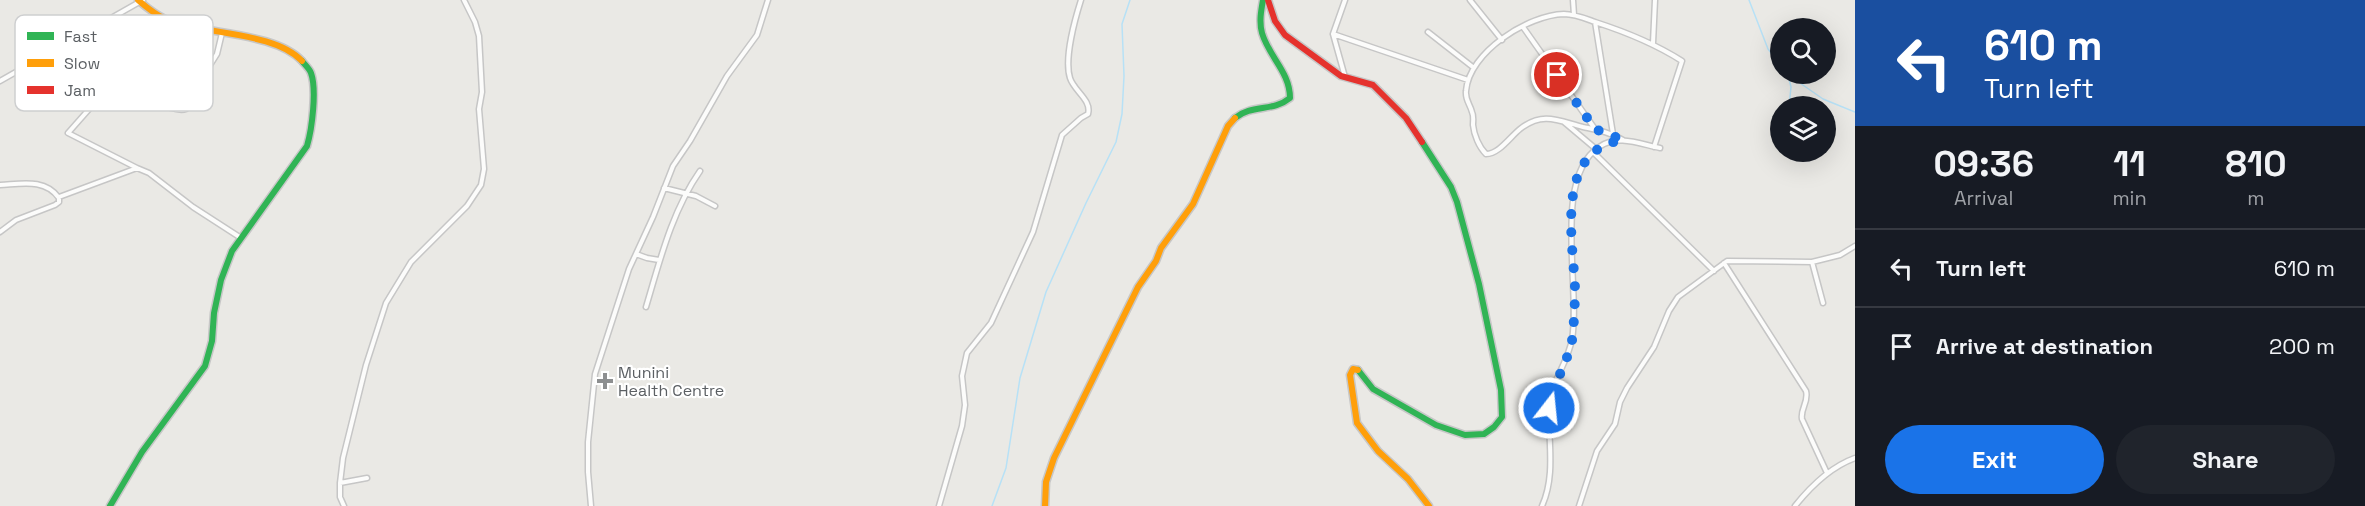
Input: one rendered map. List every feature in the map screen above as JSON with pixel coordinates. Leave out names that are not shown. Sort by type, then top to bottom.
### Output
[{"type":"street","points":[[114,15],[140,0],[161,15]]},
{"type":"street","points":[[344,506],[340,497],[343,458],[359,391],[386,303],[411,262],[467,206],[481,185],[484,169],[479,109],[482,92],[479,36],[464,0]]},
{"type":"street","points":[[591,506],[588,442],[595,374],[629,268],[673,166],[690,141],[723,82],[757,35],[768,0]]},
{"type":"street","points":[[939,506],[962,426],[965,394],[963,376],[967,353],[991,323],[1033,232],[1062,135],[1088,114],[1088,105],[1071,81],[1068,63],[1068,51],[1081,0]]},
{"type":"street","points":[[1045,506],[1046,482],[1054,458],[1138,287],[1156,261],[1161,248],[1193,204],[1228,126],[1234,117],[1249,108],[1274,107],[1290,98],[1290,88],[1281,68],[1261,37],[1258,16],[1263,0]]},
{"type":"street","points":[[1268,0],[1275,21],[1285,35],[1330,70],[1346,78],[1373,85],[1406,118],[1451,187],[1474,263],[1501,390],[1503,412],[1499,421],[1484,434],[1465,435],[1436,425],[1373,389],[1358,370],[1351,371],[1352,398],[1357,423],[1378,451],[1408,479],[1429,506]]},
{"type":"street","points":[[1346,0],[1332,34],[1346,78]]},
{"type":"street","points":[[1470,0],[1502,40]]},
{"type":"street","points":[[1573,0],[1574,15]]},
{"type":"street","points":[[1653,44],[1655,0]]},
{"type":"street","points":[[1654,147],[1682,61],[1623,30],[1574,15],[1548,17],[1523,27],[1502,40],[1480,58],[1468,80],[1467,101],[1473,113],[1473,128],[1479,145],[1486,154],[1493,153],[1526,126],[1545,119],[1561,120],[1613,134],[1623,140],[1654,147],[1660,148]]},
{"type":"street","points":[[1595,22],[1613,134]]},
{"type":"street","points":[[1523,27],[1595,129]]},
{"type":"street","points":[[110,506],[142,452],[204,366],[212,341],[214,313],[221,280],[232,251],[307,146],[310,137],[312,84],[310,71],[296,56],[267,44],[213,31]]},
{"type":"street","points":[[1428,32],[1474,68]]},
{"type":"street","points":[[213,60],[217,54],[222,33]]},
{"type":"street","points":[[1332,34],[1468,80]]},
{"type":"street","points":[[0,81],[15,72]]},
{"type":"street","points":[[87,111],[68,132],[149,173],[193,207],[241,238]]},
{"type":"street","points":[[1561,120],[1595,150],[1714,271]]},
{"type":"street","points":[[1542,506],[1550,478],[1551,396],[1573,338],[1575,289],[1570,217],[1579,175],[1584,162],[1595,150],[1609,142],[1623,140]]},
{"type":"street","points":[[59,197],[137,168]]},
{"type":"street","points":[[646,307],[659,260],[685,192],[700,171]]},
{"type":"street","points":[[0,185],[39,184],[59,197]]},
{"type":"street","points":[[664,188],[685,192],[715,206]]},
{"type":"street","points":[[0,232],[16,220],[55,205],[59,202],[59,197]]},
{"type":"street","points":[[1579,506],[1597,451],[1616,424],[1620,402],[1654,347],[1672,305],[1678,297],[1724,263],[1734,260],[1812,262],[1840,255],[1855,246]]},
{"type":"street","points":[[636,254],[659,260]]},
{"type":"street","points":[[1812,262],[1823,303]]},
{"type":"street","points":[[1724,263],[1806,391],[1807,398],[1801,414],[1802,419],[1827,472]]},
{"type":"street","points":[[1795,506],[1827,472],[1855,458]]},
{"type":"street","points":[[340,483],[368,478]]},
{"type":"waterway","points":[[992,506],[1006,468],[1020,378],[1046,292],[1116,142],[1122,114],[1124,76],[1122,24],[1130,0]]},
{"type":"waterway","points":[[1749,0],[1770,52]]},
{"type":"waterway","points":[[1790,84],[1790,96]]},
{"type":"waterway","points":[[1801,84],[1823,99],[1855,112]]},
{"type":"traffic: fast","points":[[1235,118],[1248,111],[1277,105],[1290,98],[1287,80],[1269,50],[1262,33],[1260,21],[1263,0]]},
{"type":"traffic: fast","points":[[110,506],[142,452],[205,366],[212,341],[214,313],[221,280],[232,251],[307,146],[314,89],[311,73],[302,61]]},
{"type":"traffic: fast","points":[[1358,370],[1373,389],[1436,425],[1465,435],[1484,434],[1502,417],[1501,390],[1479,284],[1457,202],[1451,187],[1422,142]]},
{"type":"traffic: slow","points":[[138,0],[159,15]]},
{"type":"traffic: slow","points":[[213,31],[274,44],[290,51],[302,61]]},
{"type":"traffic: slow","points":[[1045,506],[1046,482],[1054,458],[1138,287],[1156,261],[1161,248],[1193,204],[1228,126],[1235,118]]},
{"type":"traffic: slow","points":[[1358,370],[1353,369],[1350,375],[1357,423],[1378,451],[1408,479],[1429,506]]},
{"type":"traffic: jam","points":[[1268,0],[1275,21],[1285,35],[1341,76],[1373,85],[1406,118],[1422,142]]},
{"type":"place","name":"Munini Health Centre","points":[[605,381]]},
{"type":"route","points":[[1549,408],[1551,396],[1573,338],[1575,289],[1570,217],[1575,187],[1584,162],[1599,146],[1623,140],[1613,134],[1595,129],[1557,75]]}]
